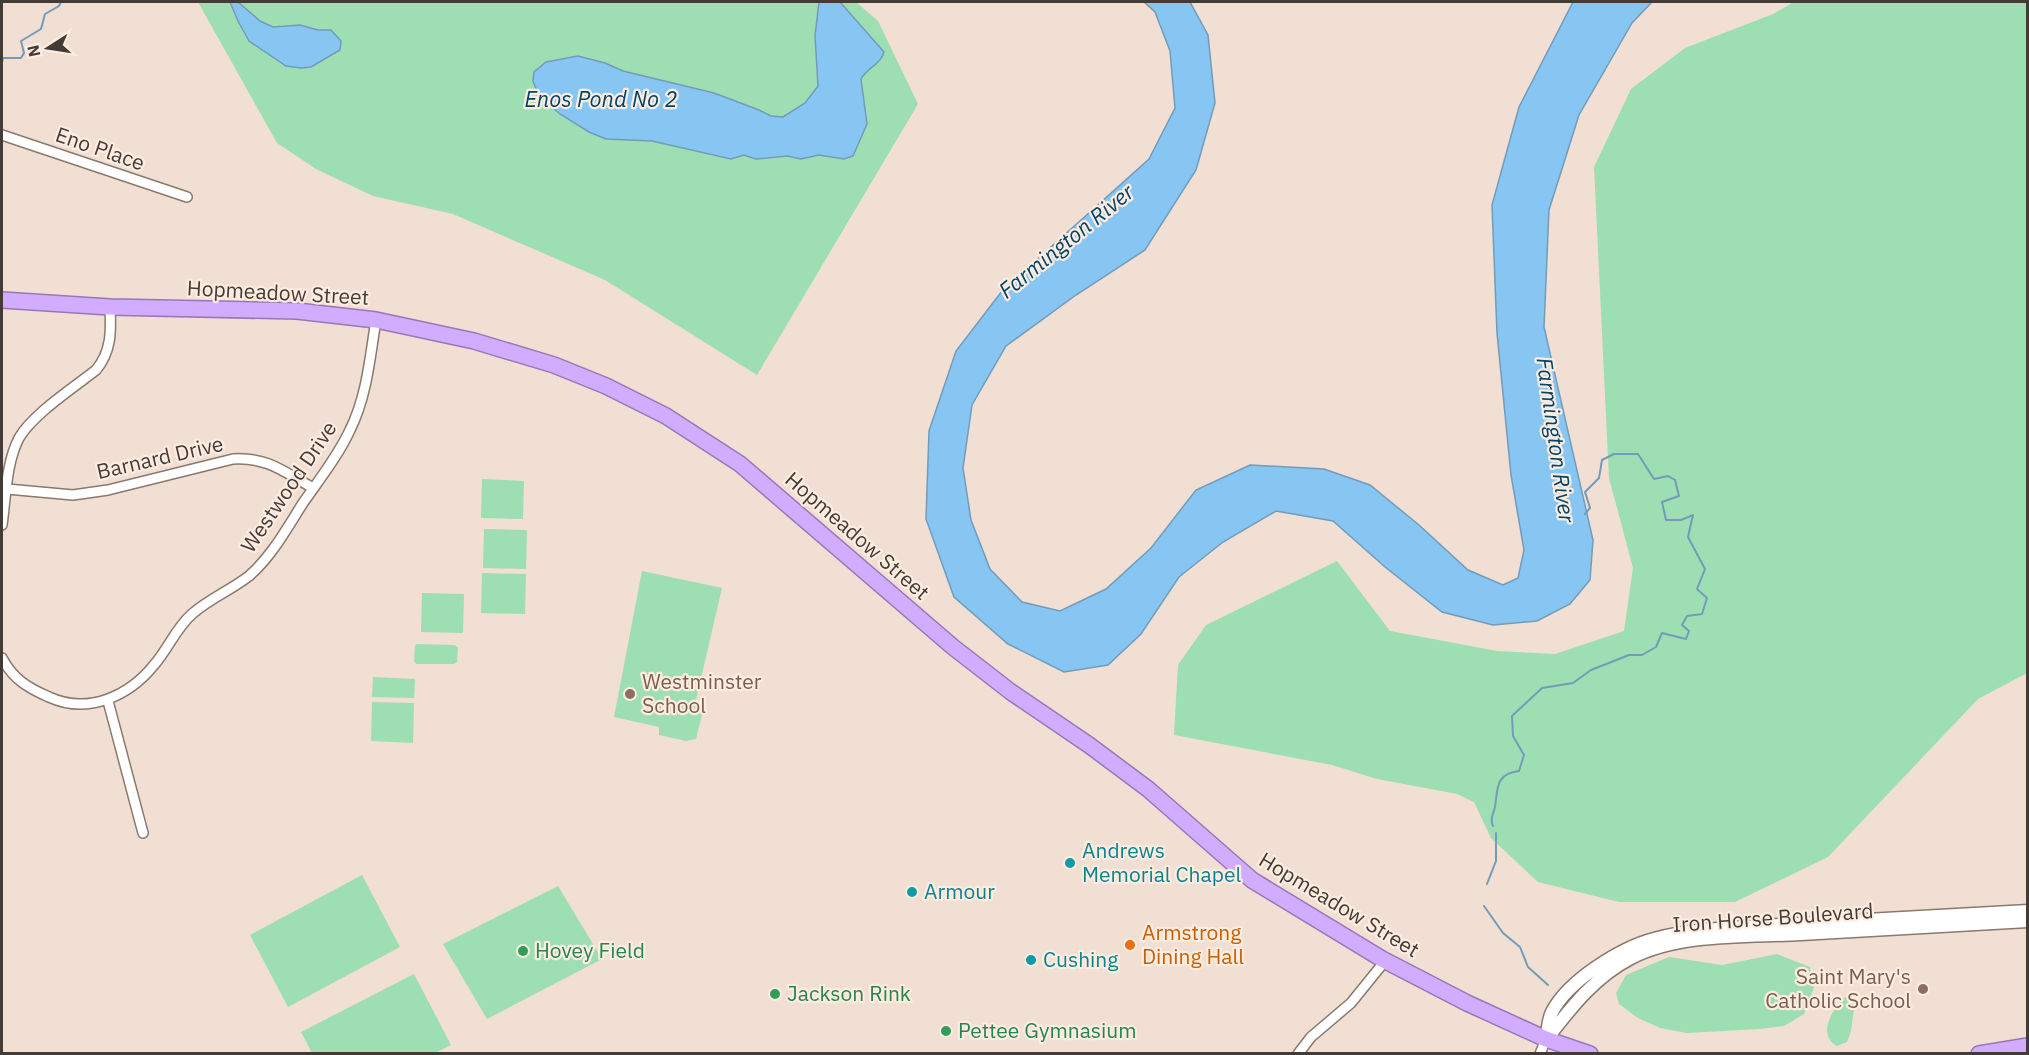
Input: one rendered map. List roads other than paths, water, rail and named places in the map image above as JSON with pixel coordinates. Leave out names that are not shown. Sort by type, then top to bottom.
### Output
[{"type":"highway","name":"Hopmeadow Street","points":[[2,300],[110,307],[297,311],[376,320],[474,340],[554,365],[606,386],[666,416],[740,464],[953,647],[1011,692],[1089,745],[1148,789],[1252,880],[1385,961],[1467,1003],[1546,1039],[1590,1053]]},
{"type":"highway","points":[[1979,1053],[2028,1046]]},
{"type":"street","name":"Eno Place","points":[[2,135],[187,197]]},
{"type":"street","points":[[2,525],[12,455],[26,427],[103,362],[110,336],[110,307]]},
{"type":"street","name":"Westwood Drive","points":[[2,658],[17,679],[34,691],[60,702],[73,704],[108,700],[125,692],[147,673],[192,613],[247,577],[263,562],[344,442],[360,407],[376,320]]},
{"type":"street","name":"Barnard Drive","points":[[7,489],[73,495],[108,490],[206,465],[248,458],[261,460],[278,467],[313,488]]},
{"type":"street","points":[[108,700],[143,833]]},
{"type":"street","name":"Iron Horse Boulevard","points":[[1546,1039],[1552,1013],[1571,989],[1610,958],[1653,939],[1679,934],[1763,926],[2028,911]]},
{"type":"street","name":"Iron Horse Boulevard","points":[[1546,1039],[1580,996],[1595,982],[1615,967],[1656,948],[1709,939],[2028,921]]},
{"type":"street","points":[[1298,1053],[1311,1037],[1351,1003],[1385,961]]},
{"type":"street","points":[[1540,1053],[1546,1039]]},
{"type":"water","points":[[230,2],[238,2],[260,21],[273,27],[300,25],[318,30],[331,30],[341,41],[340,50],[311,67],[286,66],[249,41]]},
{"type":"water","name":"Enos Pond No 2","points":[[819,2],[840,2],[884,52],[880,60],[861,79],[867,124],[853,156],[844,159],[819,155],[801,159],[787,156],[756,159],[744,155],[731,159],[652,141],[606,139],[589,132],[560,114],[539,96],[533,81],[534,72],[546,62],[578,56],[605,63],[623,71],[714,93],[771,116],[783,117],[805,103],[818,86],[815,36]]},
{"type":"water","name":"Farmington River","points":[[1144,2],[1190,2],[1208,35],[1215,103],[1196,170],[1145,250],[1076,295],[1006,346],[972,405],[963,468],[971,520],[990,569],[1022,602],[1060,611],[1106,589],[1151,548],[1196,490],[1250,465],[1324,469],[1370,485],[1419,525],[1468,570],[1503,585],[1518,578],[1524,550],[1511,475],[1497,333],[1492,205],[1519,107],[1573,2],[1652,2],[1632,23],[1579,115],[1549,210],[1544,327],[1593,540],[1590,580],[1570,604],[1537,621],[1493,625],[1442,612],[1385,567],[1333,521],[1276,511],[1223,542],[1179,577],[1141,634],[1108,665],[1064,672],[1008,644],[954,597],[926,519],[929,431],[956,351],[1002,291],[1149,159],[1175,108],[1170,51],[1155,12]]},
{"type":"waterway","points":[[2,62],[3,58],[21,58],[24,53],[21,41],[41,29],[45,14],[59,6],[61,2]]},
{"type":"waterway","name":"Farmington River","points":[[1493,826],[1492,819],[1499,783],[1506,775],[1519,771],[1524,755],[1513,736],[1512,716],[1542,688],[1573,683],[1591,670],[1629,655],[1642,655],[1656,647],[1662,633],[1686,639],[1689,631],[1682,625],[1687,616],[1702,614],[1707,598],[1697,589],[1705,569],[1688,537],[1693,515],[1681,520],[1666,520],[1662,502],[1679,496],[1675,480],[1668,476],[1654,479],[1638,454],[1614,454],[1602,460],[1599,478],[1585,492],[1590,508],[1585,514]]},
{"type":"waterway","points":[[1487,884],[1496,861],[1496,833]]},
{"type":"waterway","points":[[1484,906],[1503,933],[1520,947],[1528,967],[1548,985]]},
{"type":"place","name":"Westminster School","points":[[630,694]]},
{"type":"place","name":"Andrews Memorial Chapel","points":[[1070,863]]},
{"type":"place","name":"Armour","points":[[912,892]]},
{"type":"place","name":"Armstrong Dining Hall","points":[[1130,945]]},
{"type":"place","name":"Hovey Field","points":[[523,951]]},
{"type":"place","name":"Cushing","points":[[1031,960]]},
{"type":"place","name":"Saint Mary's Catholic School","points":[[1923,989]]},
{"type":"place","name":"Jackson Rink","points":[[775,994]]},
{"type":"place","name":"Pettee Gymnasium","points":[[946,1031]]}]
